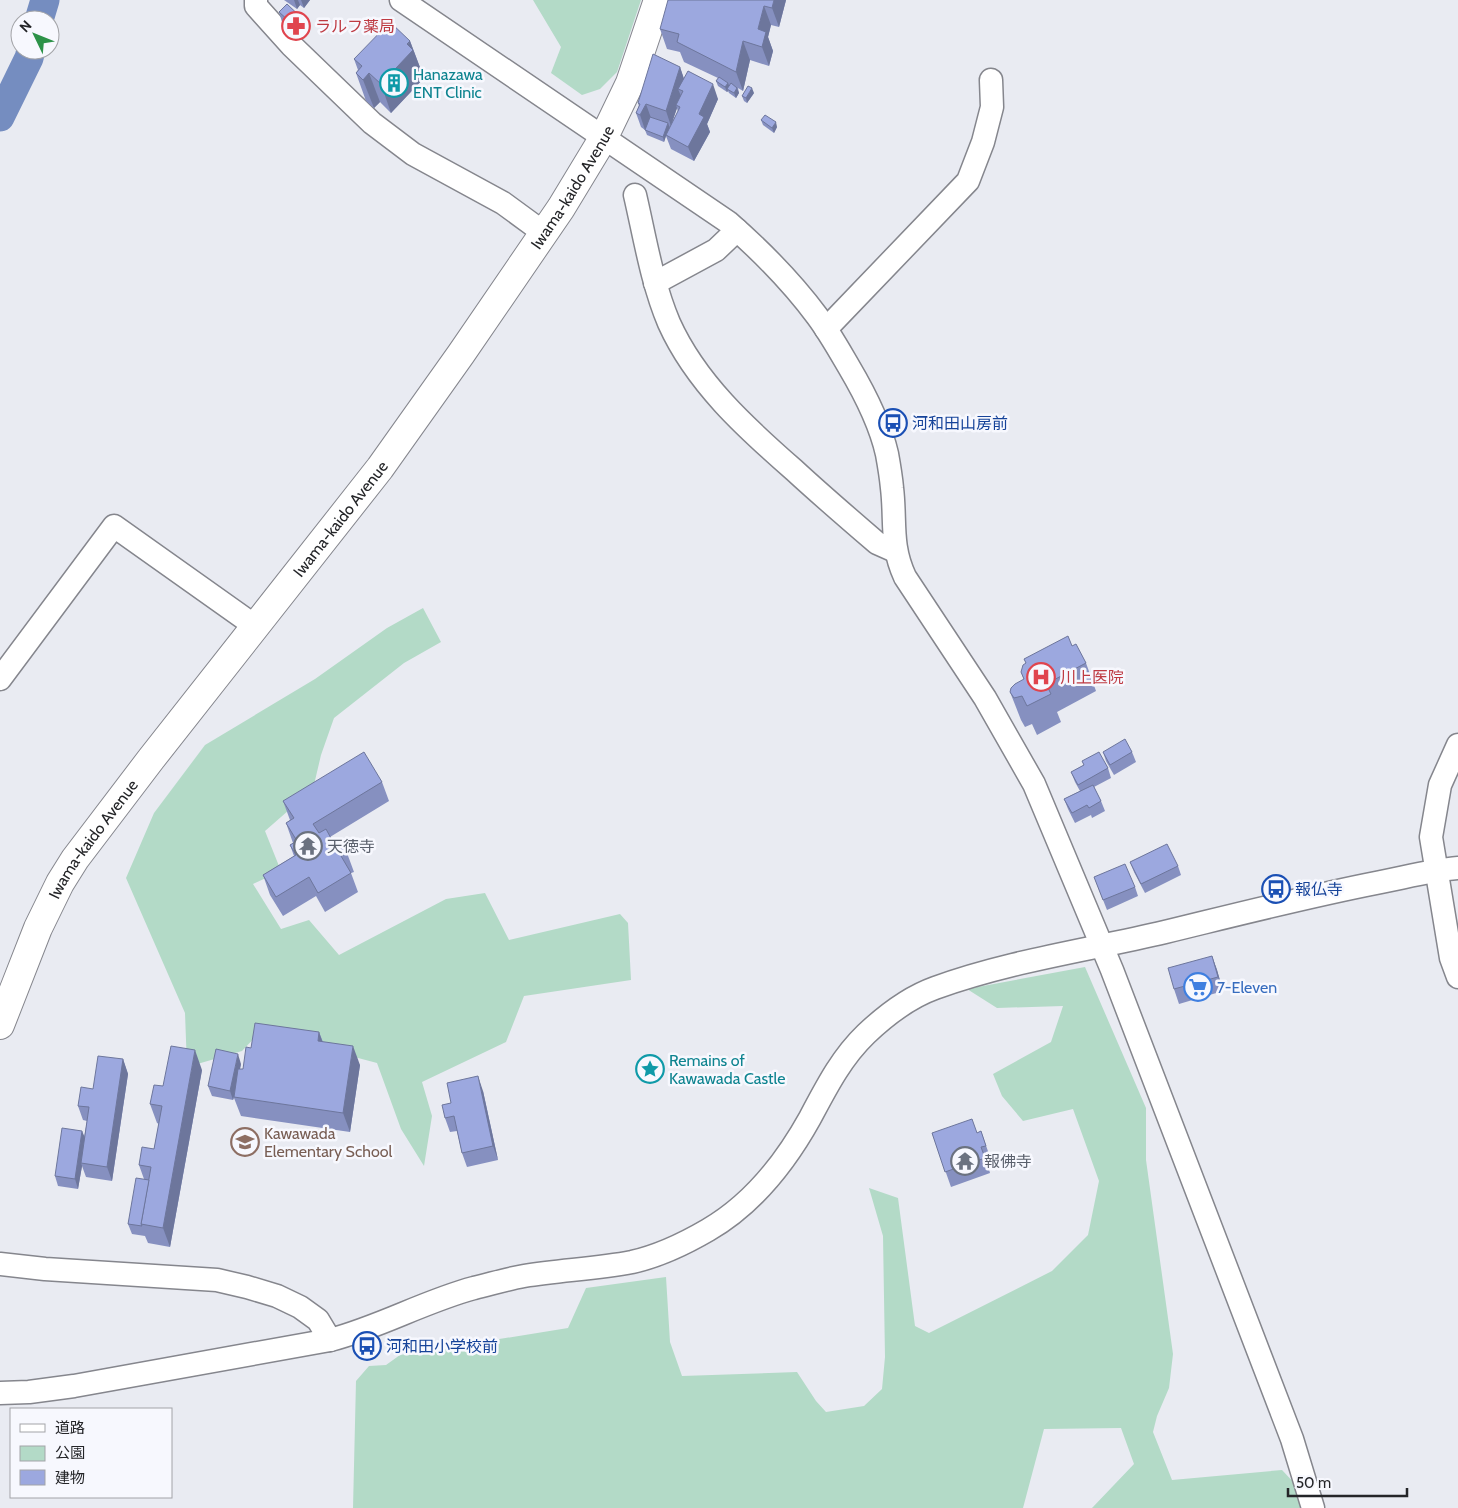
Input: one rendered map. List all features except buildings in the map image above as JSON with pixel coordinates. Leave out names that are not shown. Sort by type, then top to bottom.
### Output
[{"type":"main road","name":"Iwama-kaido Avenue","points":[[0,1025],[38,928],[60,883],[75,859],[122,796],[385,460],[450,370],[544,233],[604,137],[633,76],[658,0]]},
{"type":"street","points":[[256,0],[256,6],[291,45],[372,123],[413,154],[503,203],[544,233]]},
{"type":"street","points":[[401,0],[709,208],[737,230],[793,286],[826,330],[860,386],[878,426],[887,453],[892,488],[895,551],[905,577],[985,698],[1034,784],[1102,947],[1292,1439],[1313,1508]]},
{"type":"street","points":[[826,330],[968,181],[983,142],[992,107],[991,80]]},
{"type":"street","points":[[635,195],[655,283],[669,323],[695,367],[718,398],[747,429],[877,543],[884,548],[895,551]]},
{"type":"street","points":[[655,283],[716,250],[737,230]]},
{"type":"street","points":[[0,679],[114,526],[255,626]]},
{"type":"street","points":[[1458,745],[1440,785],[1431,837],[1447,870],[1451,958],[1458,977]]},
{"type":"street","points":[[0,1393],[29,1392],[74,1386],[330,1340],[359,1332],[470,1289],[520,1277],[631,1262],[680,1245],[736,1212],[756,1193],[777,1170],[791,1150],[830,1079],[846,1056],[866,1034],[905,1004],[933,989],[1028,962],[1102,947],[1331,892],[1447,870]]},
{"type":"street","points":[[0,1264],[54,1270],[217,1280],[277,1296],[300,1307],[318,1320],[330,1340]]},
{"type":"green space","points":[[533,0],[641,0],[617,72],[600,89],[582,95],[551,73],[561,47]]},
{"type":"green space","points":[[423,608],[441,642],[404,663],[334,718],[321,755],[313,789],[265,831],[281,871],[253,884],[281,929],[309,920],[339,955],[446,899],[485,893],[509,940],[620,914],[628,923],[631,980],[524,996],[506,1042],[422,1082],[432,1116],[424,1166],[401,1129],[377,1063],[260,1032],[242,1051],[187,1067],[185,1013],[126,878],[154,813],[205,745],[315,679],[387,628]]},
{"type":"green space","points":[[1085,967],[1146,1108],[1146,1160],[1173,1354],[1169,1388],[1157,1416],[1153,1432],[1172,1480],[1282,1470],[1298,1487],[1301,1508],[1092,1508],[1134,1464],[1121,1428],[1044,1429],[1023,1508],[353,1508],[356,1381],[369,1366],[386,1365],[400,1355],[568,1328],[586,1288],[666,1277],[670,1342],[682,1376],[797,1372],[816,1401],[826,1412],[864,1406],[882,1389],[885,1357],[883,1236],[869,1188],[898,1198],[915,1326],[929,1333],[1052,1271],[1088,1235],[1099,1181],[1073,1109],[1023,1121],[1002,1096],[993,1074],[1051,1042],[1063,1006],[997,1008],[967,989]]},
{"type":"waterway","points":[[42,10],[45,0]]},
{"type":"waterway","points":[[0,117],[28,60]]},
{"type":"place","name":"ラルフ薬局","points":[[296,26]]},
{"type":"place","name":"Hanazawa ENT Clinic","points":[[394,83]]},
{"type":"place","name":"河和田山房前","points":[[893,423]]},
{"type":"place","name":"川上医院","points":[[1041,677]]},
{"type":"place","name":"天徳寺","points":[[308,846]]},
{"type":"place","name":"報仏寺","points":[[1276,889]]},
{"type":"place","name":"7-Eleven","points":[[1198,987]]},
{"type":"place","name":"Remains of Kawawada Castle","points":[[650,1069]]},
{"type":"place","name":"Kawawada Elementary School","points":[[245,1142]]},
{"type":"place","name":"報佛寺","points":[[965,1161]]},
{"type":"place","name":"河和田小学校前","points":[[367,1346]]}]
